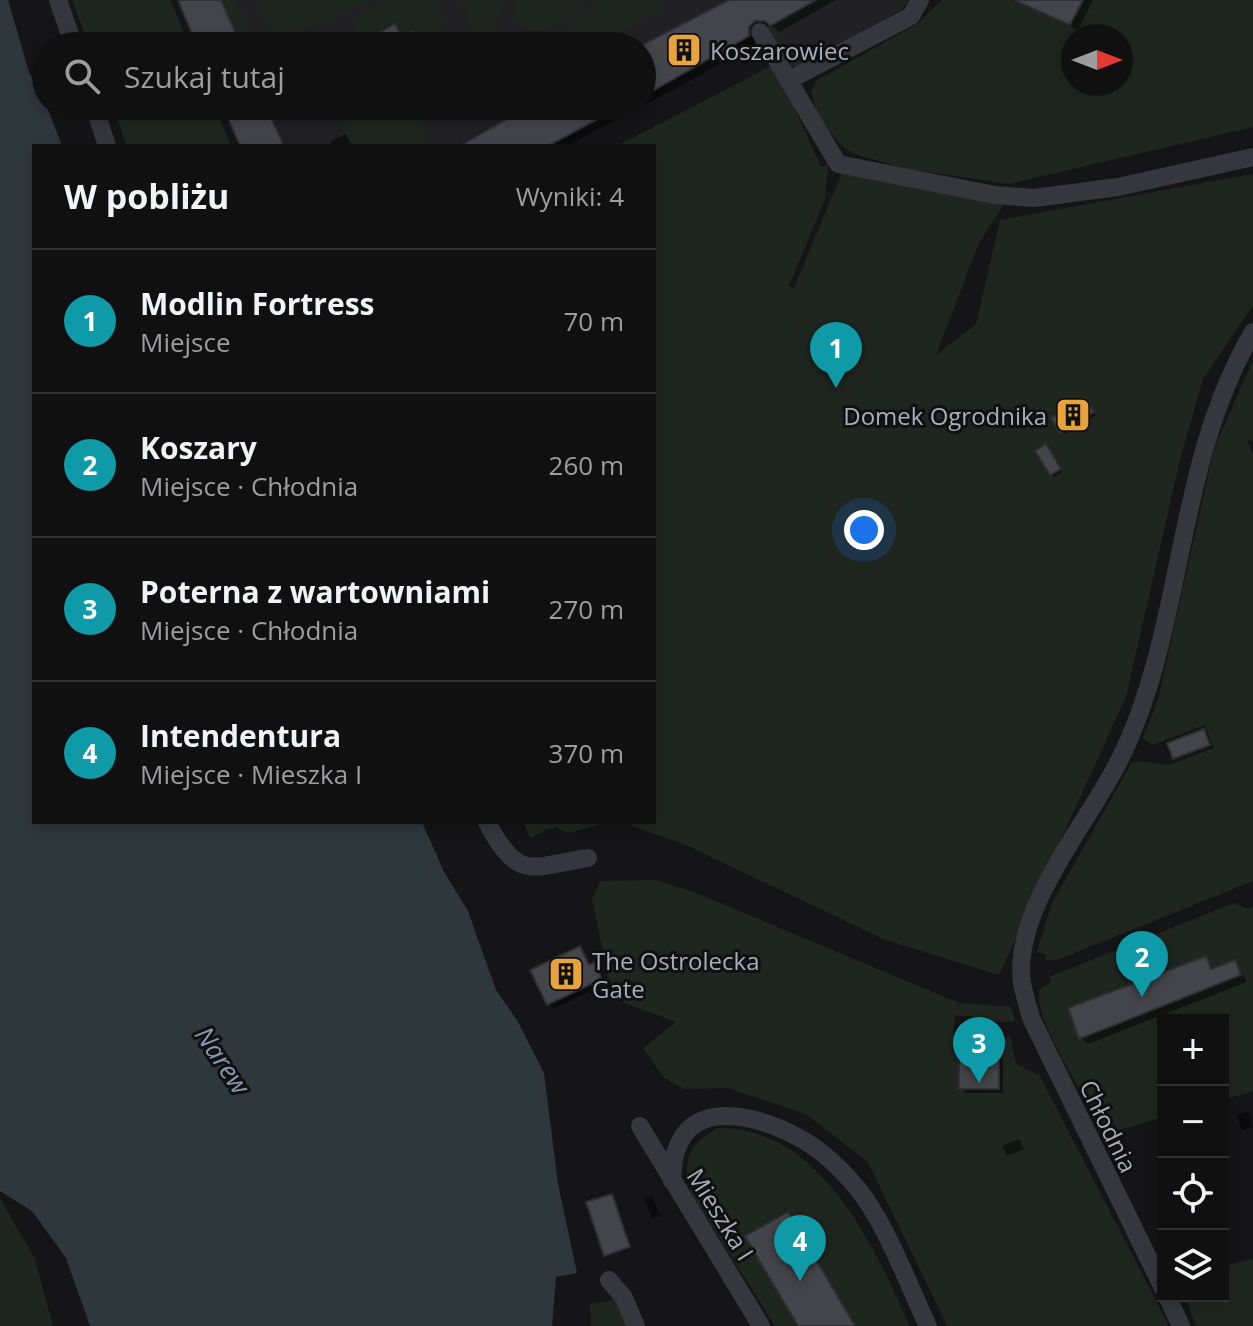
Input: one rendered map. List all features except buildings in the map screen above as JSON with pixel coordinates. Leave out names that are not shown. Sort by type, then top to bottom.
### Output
[{"type":"street","points":[[58,0],[69,32]]},
{"type":"street","points":[[789,80],[911,16],[920,0]]},
{"type":"street","points":[[760,32],[838,164],[995,195],[1034,198],[1118,187],[1253,157]]},
{"type":"street","points":[[99,120],[106,144]]},
{"type":"street","name":"Chłodnia","points":[[1157,1276],[1031,1018],[1022,981],[1025,942],[1035,907],[1120,759],[1143,705],[1189,498],[1217,405],[1253,332]]},
{"type":"street","points":[[488,824],[509,859],[526,867],[546,868],[588,858]]},
{"type":"street","points":[[672,1181],[675,1151],[683,1136],[699,1121],[717,1115],[736,1115],[803,1140],[833,1161],[851,1182],[887,1241],[928,1326]]},
{"type":"street","name":"Mieszka I","points":[[640,1126],[761,1326]]},
{"type":"street","points":[[609,1280],[624,1298],[636,1326]]},
{"type":"street","points":[[1170,1302],[1181,1326]]},
{"type":"shaded area","points":[[72,0],[170,0],[184,32],[84,32]]},
{"type":"shaded area","points":[[178,0],[910,0],[901,10],[795,68],[765,29],[656,89],[656,32],[191,32]]},
{"type":"shaded area","points":[[221,0],[236,0],[250,32],[235,32]]},
{"type":"shaded area","points":[[258,0],[369,0],[298,32],[272,32]]},
{"type":"shaded area","points":[[388,0],[432,0],[446,32],[399,32],[395,24],[381,32],[352,32],[356,17]]},
{"type":"shaded area","points":[[460,0],[502,0],[493,30],[476,32]]},
{"type":"shaded area","points":[[515,0],[585,0],[555,26],[539,31],[524,28],[519,23],[514,9]]},
{"type":"shaded area","points":[[599,0],[661,0],[656,12],[622,32],[563,32]]},
{"type":"shaded area","points":[[818,0],[833,0],[775,31],[790,59],[805,51],[804,62],[786,68],[766,29]]},
{"type":"shaded area","points":[[942,0],[1253,0],[1253,127],[1009,184],[902,168],[852,153],[839,143],[817,115],[811,93],[816,81],[917,24]]},
{"type":"shaded area","points":[[775,64],[821,167],[828,164],[825,199],[789,286],[794,288],[843,170],[1004,204],[979,243],[936,355],[976,324],[1000,220],[1253,174],[1253,305],[1203,379],[1180,460],[1126,697],[999,975],[883,939],[686,845],[631,824],[656,824],[656,144],[621,144]]},
{"type":"shaded area","points":[[117,120],[221,120],[230,144],[126,144]]},
{"type":"shaded area","points":[[229,120],[598,120],[552,144],[239,144]]},
{"type":"shaded area","points":[[352,120],[418,120],[429,137],[417,144],[352,144],[342,125]]},
{"type":"shaded area","points":[[1253,360],[1253,440],[1248,442],[1253,455],[1253,881],[1057,960],[1046,960],[1046,955],[1037,952],[1052,903],[1131,764],[1140,761],[1169,765],[1214,748],[1205,725],[1152,745],[1143,738],[1158,700],[1214,449]]},
{"type":"shaded area","points":[[524,824],[602,824],[568,833],[557,828],[547,829],[531,838]]},
{"type":"shaded area","points":[[656,880],[694,892],[959,1003],[1011,1007],[1015,1021],[998,1022],[955,1016],[953,1035],[985,1051],[1010,1035],[1016,1064],[1040,1076],[1169,1326],[947,1326],[868,1162],[806,1114],[727,1088],[684,1089],[664,1078],[643,1048],[676,1022],[625,1003],[609,980],[592,899],[600,881]]},
{"type":"shaded area","points":[[1234,903],[1248,909],[1253,907],[1253,1091],[1229,1098],[1229,1014],[1157,1014],[1157,1119],[1106,1134],[1046,1024],[1039,994],[1051,982],[1049,977]]},
{"type":"shaded area","points":[[718,1128],[755,1133],[787,1148],[815,1170],[840,1197],[861,1228],[910,1326],[775,1326],[692,1194],[687,1173],[690,1155],[700,1141]]},
{"type":"shaded area","points":[[0,1198],[35,1259],[53,1326],[0,1326]]},
{"type":"shaded area","points":[[1253,1259],[1253,1326],[1196,1326],[1187,1302],[1229,1302],[1229,1265]]},
{"type":"shaded area","points":[[624,1298],[636,1326],[591,1326],[590,1304]]},
{"type":"water","name":"Narew","points":[[0,0],[8,0],[32,77],[32,120],[52,120],[61,144],[32,144],[32,824],[423,824],[444,872],[468,911],[496,990],[517,1020],[544,1073],[558,1184],[577,1273],[556,1277],[552,1326],[90,1326],[66,1258],[32,1211],[0,1191]]},
{"type":"place","name":"Koszarowiec","points":[[684,50]]},
{"type":"place","name":"Modlin Fortress","points":[[836,388]]},
{"type":"place","name":"Domek Ogrodnika","points":[[1073,415]]},
{"type":"place","name":"The Ostrolecka Gate","points":[[566,974]]},
{"type":"place","name":"Koszary","points":[[1142,997]]},
{"type":"place","name":"Poterna z wartowniami","points":[[979,1083]]},
{"type":"place","name":"Intendentura","points":[[800,1281]]}]
